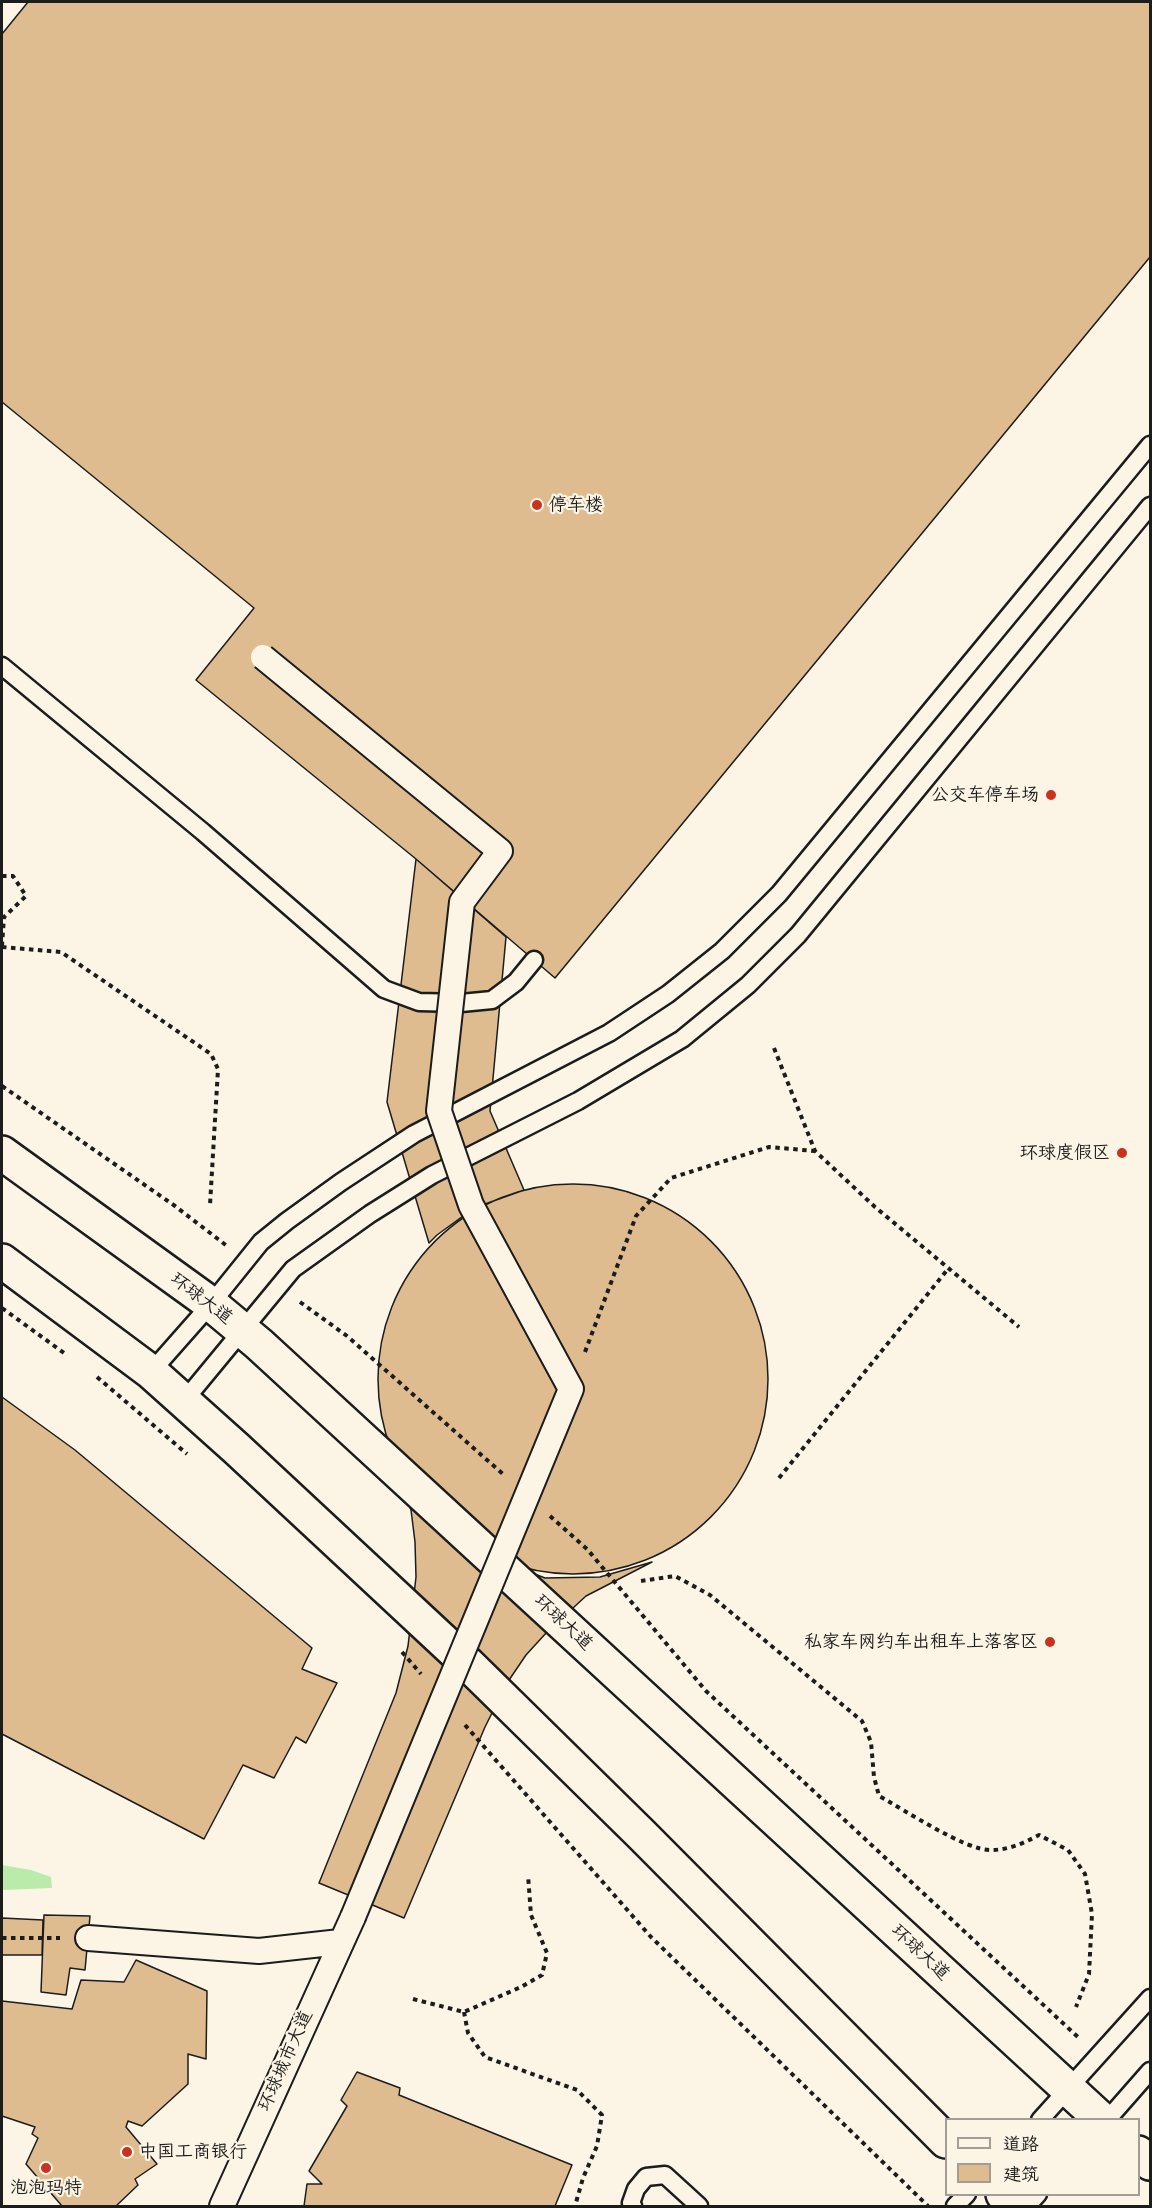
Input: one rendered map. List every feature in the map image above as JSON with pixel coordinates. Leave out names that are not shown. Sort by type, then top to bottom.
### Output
[{"type":"main road","name":"环球大道","points":[[2,1153],[211,1304],[314,1393],[1100,2118]]},
{"type":"main road","points":[[2,1261],[151,1372],[469,1665],[642,1835],[945,2140]]},
{"type":"street","points":[[263,657],[500,851],[462,902],[439,1111],[471,1205],[572,1389]]},
{"type":"street","name":"环球城市大道","points":[[222,2206],[352,1917],[572,1389]]},
{"type":"street","points":[[88,1938],[259,1951],[340,1942]]},
{"type":"lane","points":[[151,1372],[211,1304],[261,1242],[287,1221],[414,1134],[609,1033],[668,994],[722,951],[779,894],[1150,445]]},
{"type":"lane","points":[[184,1401],[293,1269],[370,1214],[432,1175],[578,1101],[682,1039],[748,986],[798,934],[1150,506]]},
{"type":"lane","points":[[2,666],[203,832],[384,988],[419,1002],[461,1003],[492,1000],[516,982],[534,960]]},
{"type":"lane","points":[[1042,2118],[1150,1998]]},
{"type":"lane","points":[[1109,2118],[1150,2071]]},
{"type":"lane","points":[[633,2206],[631,2203],[636,2189],[646,2177],[665,2175],[699,2206]]},
{"type":"path","points":[[2,876],[14,876],[26,896],[4,917],[2,947],[61,952],[211,1054],[218,1069],[210,1205]]},
{"type":"path","points":[[774,1048],[815,1151],[875,1207],[1019,1327]]},
{"type":"path","points":[[2,1086],[175,1206],[245,1260]]},
{"type":"path","points":[[572,1389],[636,1216],[671,1178],[769,1148],[815,1151]]},
{"type":"path","points":[[779,1479],[948,1269]]},
{"type":"path","points":[[279,1286],[347,1336],[507,1478]]},
{"type":"path","points":[[2,1308],[69,1357]]},
{"type":"path","points":[[88,1371],[190,1456]]},
{"type":"path","points":[[543,1509],[587,1549],[706,1691],[1098,2057]]},
{"type":"path","points":[[641,1581],[675,1576],[710,1595],[862,1721],[871,1742],[874,1777],[879,1796],[967,1846],[990,1851],[1018,1846],[1039,1835],[1068,1850],[1085,1874],[1092,1914],[1089,1974],[1076,2007]]},
{"type":"path","points":[[400,1650],[424,1678]]},
{"type":"path","points":[[462,1723],[651,1937],[928,2206]]},
{"type":"path","points":[[413,1999],[464,2012],[521,1987],[542,1975],[547,1953],[531,1916],[528,1875]]},
{"type":"path","points":[[2,1938],[88,1938]]},
{"type":"path","points":[[464,2012],[468,2033],[485,2057],[577,2090],[603,2115],[597,2146],[583,2178],[575,2206]]},
{"type":"green space","points":[[2,1865],[31,1870],[51,1877],[52,1888],[2,1890]]},
{"type":"building","name":"停车楼","points":[[28,2],[1150,2],[1150,257],[555,978],[416,859],[196,680],[254,608],[2,402],[2,34]]},
{"type":"building","points":[[416,859],[506,937],[490,1111],[524,1190],[474,1208],[429,1243],[387,1102]]},
{"type":"building","points":[[573,1184],[611,1188],[648,1199],[681,1217],[711,1241],[735,1271],[753,1304],[764,1341],[768,1379],[764,1417],[753,1454],[735,1487],[711,1517],[681,1541],[648,1559],[611,1570],[573,1574],[535,1570],[498,1559],[465,1541],[435,1517],[411,1487],[393,1454],[382,1417],[378,1379],[382,1341],[393,1304],[411,1271],[435,1241],[465,1217],[498,1199],[535,1188]]},
{"type":"building","points":[[2,1397],[75,1450],[312,1648],[302,1669],[337,1683],[306,1743],[296,1737],[274,1778],[243,1765],[204,1839],[2,1734]]},
{"type":"building","points":[[399,1482],[461,1546],[545,1578],[600,1577],[652,1562],[586,1596],[526,1655],[507,1683],[485,1727],[404,1918],[319,1883],[396,1693],[408,1646],[416,1577],[415,1542],[411,1510]]},
{"type":"building","points":[[44,1915],[90,1916],[85,1970],[70,1968],[66,1995],[41,1992]]},
{"type":"building","points":[[2,1918],[43,1920],[42,1955],[2,1955]]},
{"type":"building","points":[[136,1960],[207,1991],[206,2059],[188,2054],[188,2084],[142,2126],[128,2121],[126,2127],[157,2164],[135,2179],[138,2185],[116,2206],[62,2206],[26,2164],[38,2138],[32,2134],[35,2127],[2,2116],[2,2001],[72,2009],[81,1980],[124,1982]]},
{"type":"building","points":[[357,2072],[400,2088],[399,2095],[572,2165],[555,2206],[304,2206],[307,2184],[322,2184],[309,2171],[347,2106],[341,2100]]},
{"type":"place","name":"停车楼","points":[[537,505]]},
{"type":"place","name":"公交车停车场","points":[[1051,795]]},
{"type":"place","name":"环球度假区","points":[[1122,1153]]},
{"type":"place","name":"私家车网约车出租车上落客区","points":[[1050,1642]]},
{"type":"place","name":"中国工商银行","points":[[127,2152]]},
{"type":"place","name":"泡泡玛特","points":[[46,2168]]}]
